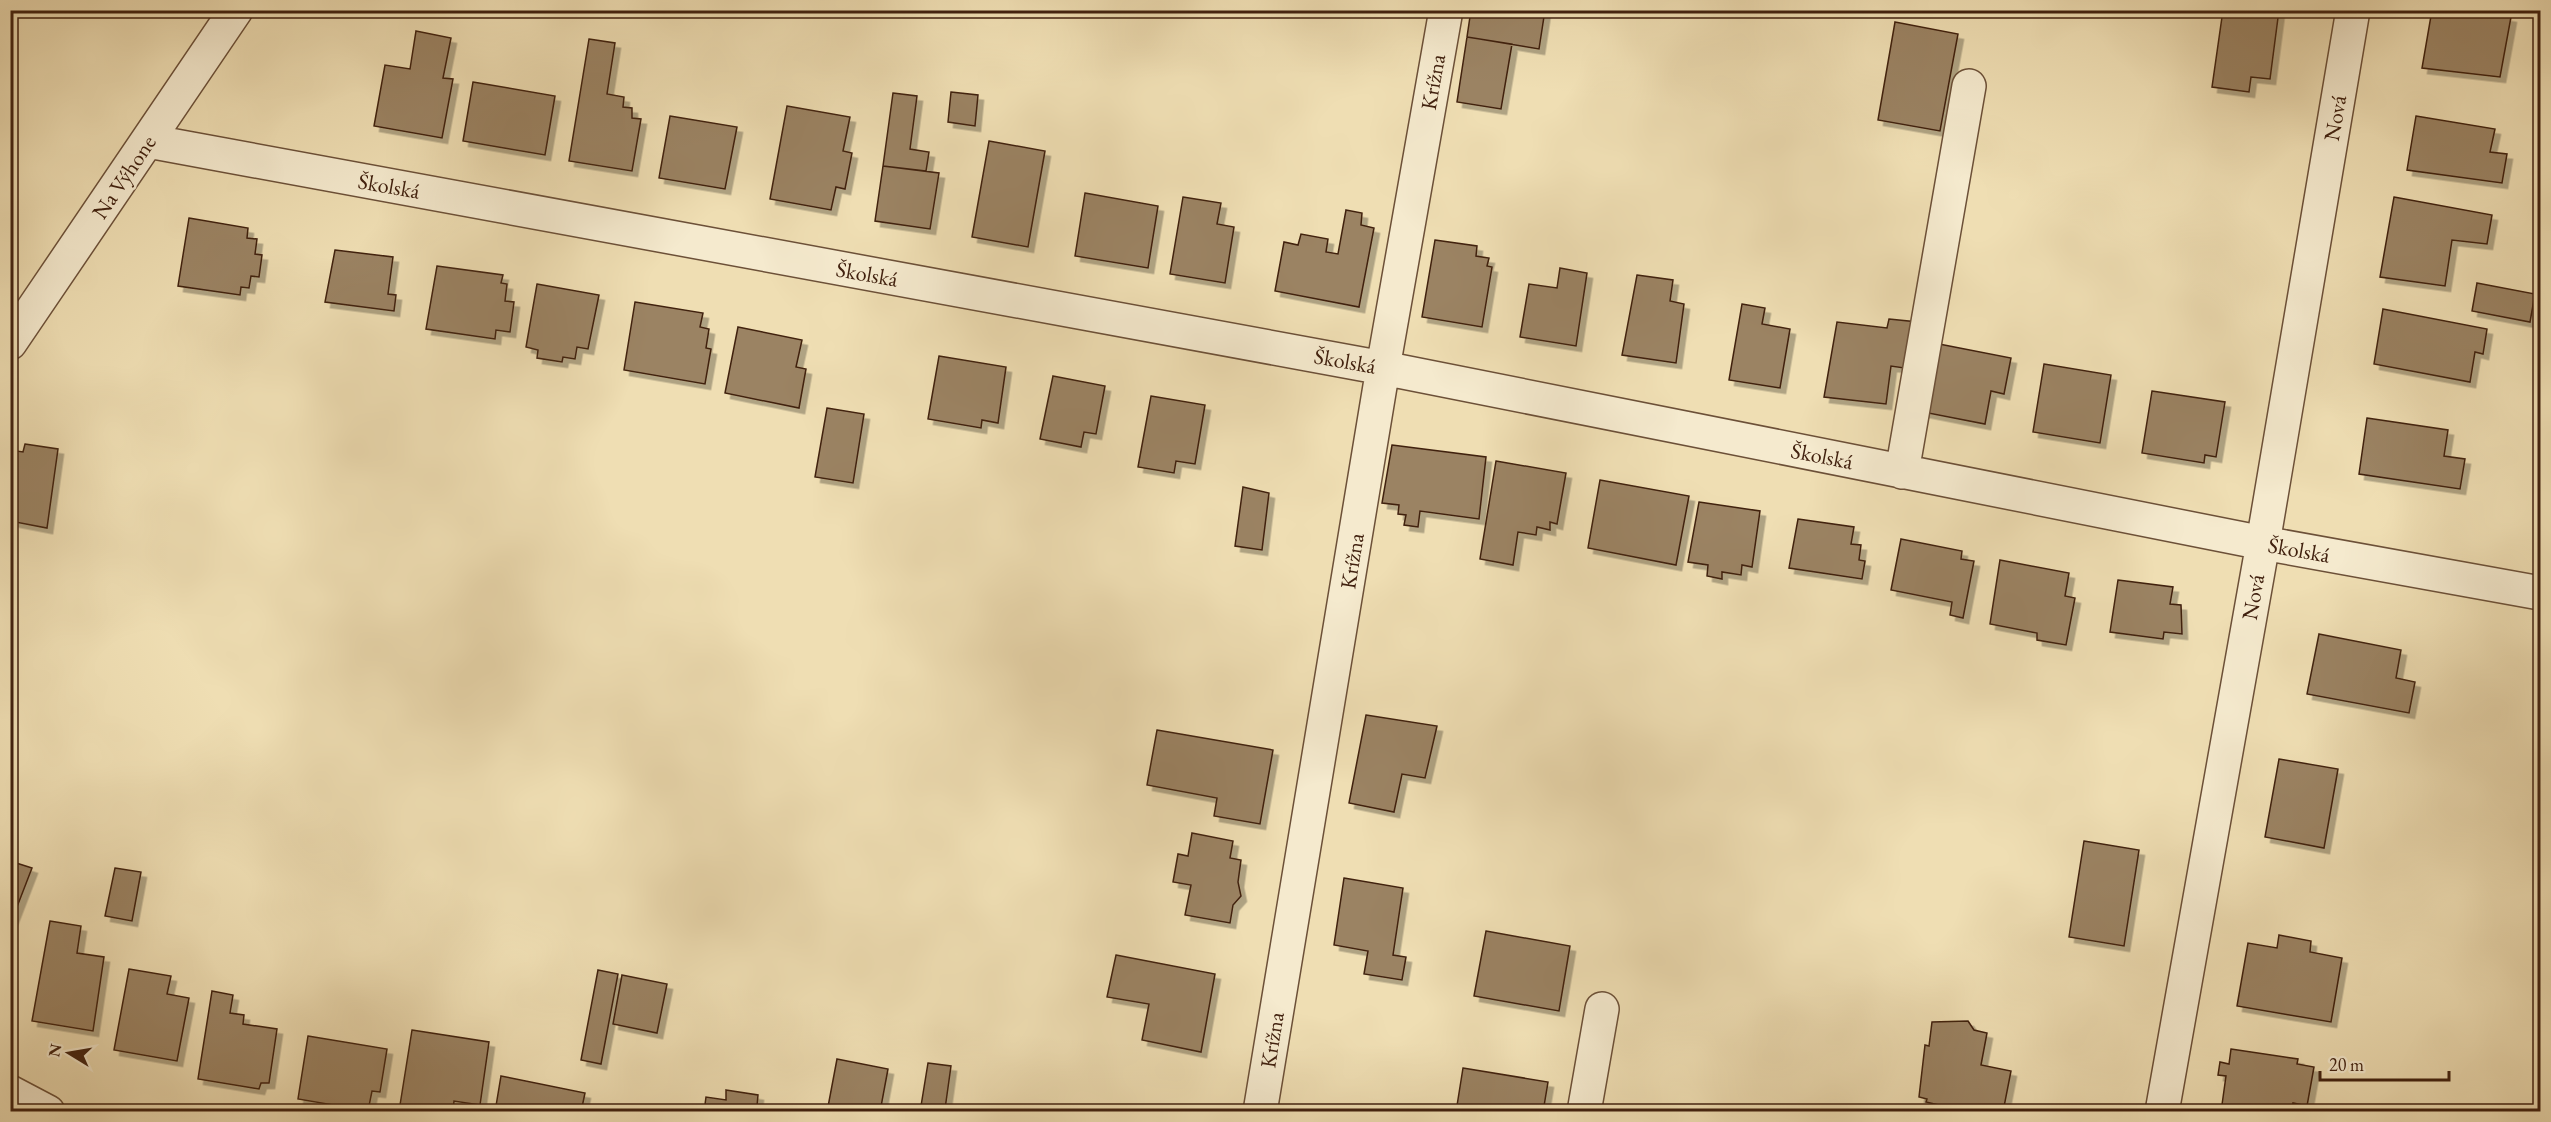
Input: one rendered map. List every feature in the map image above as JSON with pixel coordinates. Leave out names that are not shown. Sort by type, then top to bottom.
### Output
[{"type":"street","name":"Na Výhone","points":[[10,343],[236,10]]},
{"type":"street","name":"Krížna","points":[[1260,1112],[1383,368],[1446,10]]},
{"type":"street","name":"Nová","points":[[2162,1112],[2263,543],[2353,10]]},
{"type":"street","points":[[1902,472],[1969,86]]},
{"type":"street","name":"Školská","points":[[148,141],[1383,368],[2263,543],[2541,593]]},
{"type":"street","points":[[1584,1112],[1602,1009]]},
{"type":"street","points":[[10,1092],[48,1112]]},
{"type":"building","points":[[1471,10],[1545,10],[1539,49],[1467,37]]},
{"type":"building","points":[[2223,10],[2279,10],[2270,79],[2251,77],[2249,92],[2212,87]]},
{"type":"building","points":[[2432,10],[2474,10],[2511,17],[2500,77],[2422,68]]},
{"type":"building","points":[[1895,22],[1958,34],[1940,131],[1878,120]]},
{"type":"building","points":[[416,31],[451,38],[443,78],[453,79],[442,138],[374,126],[385,65],[410,69]]},
{"type":"building","points":[[1467,37],[1512,44],[1501,109],[1457,102]]},
{"type":"building","points":[[589,39],[615,43],[607,94],[624,97],[623,107],[632,108],[632,118],[641,119],[632,171],[569,161]]},
{"type":"building","points":[[473,82],[555,96],[545,155],[463,141]]},
{"type":"building","points":[[951,92],[978,95],[975,126],[948,122]]},
{"type":"building","points":[[893,93],[917,96],[910,149],[929,152],[926,171],[883,166]]},
{"type":"building","points":[[787,106],[850,117],[843,151],[852,153],[845,189],[836,187],[831,210],[770,199]]},
{"type":"building","points":[[670,116],[737,127],[725,189],[659,178]]},
{"type":"building","points":[[2416,116],[2495,129],[2490,152],[2507,154],[2502,183],[2407,170]]},
{"type":"building","points":[[989,141],[1045,151],[1028,247],[972,237]]},
{"type":"building","points":[[883,166],[939,173],[930,229],[875,221]]},
{"type":"building","points":[[1085,193],[1158,206],[1148,268],[1075,256]]},
{"type":"building","points":[[1183,197],[1221,203],[1217,224],[1234,227],[1225,283],[1170,274]]},
{"type":"building","points":[[2394,197],[2492,215],[2487,244],[2452,240],[2445,286],[2380,277]]},
{"type":"building","points":[[1346,210],[1362,213],[1361,225],[1374,228],[1359,307],[1275,291],[1284,242],[1298,245],[1301,234],[1328,239],[1326,252],[1338,254]]},
{"type":"building","points":[[189,218],[248,228],[247,238],[257,239],[255,254],[262,255],[259,277],[251,276],[249,288],[241,287],[240,295],[178,286]]},
{"type":"building","points":[[1435,240],[1477,246],[1476,256],[1489,258],[1487,266],[1492,267],[1482,327],[1422,317]]},
{"type":"building","points":[[335,250],[393,257],[388,294],[396,295],[394,311],[325,302]]},
{"type":"building","points":[[437,266],[503,275],[501,283],[507,284],[505,301],[514,302],[510,332],[496,330],[495,339],[426,329]]},
{"type":"building","points":[[1560,268],[1587,273],[1576,346],[1520,337],[1529,284],[1557,288]]},
{"type":"building","points":[[1637,275],[1673,280],[1670,301],[1684,304],[1676,363],[1622,355]]},
{"type":"building","points":[[2477,283],[2535,294],[2530,322],[2472,311]]},
{"type":"building","points":[[537,284],[599,295],[588,349],[577,347],[575,359],[563,357],[562,362],[537,358],[538,350],[526,347]]},
{"type":"building","points":[[635,302],[703,313],[700,327],[709,329],[706,348],[711,349],[705,384],[624,370]]},
{"type":"building","points":[[1742,304],[1765,308],[1762,324],[1790,329],[1780,388],[1729,380]]},
{"type":"building","points":[[2383,309],[2487,329],[2483,354],[2475,352],[2470,382],[2374,364]]},
{"type":"building","points":[[1889,319],[1918,322],[1911,369],[1891,366],[1886,404],[1824,397],[1837,322],[1887,328]]},
{"type":"building","points":[[738,327],[802,340],[796,367],[806,369],[799,408],[725,393]]},
{"type":"building","points":[[1934,343],[2011,358],[2004,394],[1991,391],[1985,424],[1923,412]]},
{"type":"building","points":[[939,356],[1006,367],[998,423],[982,420],[981,428],[928,419]]},
{"type":"building","points":[[2044,364],[2111,375],[2100,443],[2033,432]]},
{"type":"building","points":[[1053,376],[1105,386],[1096,434],[1084,432],[1081,447],[1040,439]]},
{"type":"building","points":[[2152,391],[2225,402],[2216,457],[2205,455],[2204,463],[2142,453]]},
{"type":"building","points":[[1151,396],[1205,405],[1195,464],[1176,461],[1174,473],[1138,467]]},
{"type":"building","points":[[827,408],[864,414],[853,483],[815,477]]},
{"type":"building","points":[[2367,418],[2448,430],[2444,456],[2465,459],[2460,489],[2359,474]]},
{"type":"building","points":[[25,444],[58,449],[47,528],[10,521],[10,450],[23,452]]},
{"type":"building","points":[[1392,445],[1486,457],[1479,519],[1420,511],[1418,527],[1404,525],[1406,515],[1398,514],[1399,505],[1382,503]]},
{"type":"building","points":[[1496,461],[1566,473],[1557,524],[1550,522],[1550,530],[1537,527],[1536,535],[1518,532],[1513,565],[1480,559]]},
{"type":"building","points":[[1600,480],[1689,496],[1676,565],[1588,548]]},
{"type":"building","points":[[1243,487],[1269,493],[1262,550],[1235,546]]},
{"type":"building","points":[[1699,502],[1760,511],[1752,567],[1742,565],[1741,575],[1722,572],[1722,579],[1707,576],[1708,565],[1688,562]]},
{"type":"building","points":[[1798,519],[1854,527],[1851,544],[1861,545],[1859,560],[1865,561],[1862,579],[1789,568]]},
{"type":"building","points":[[1901,539],[1962,551],[1961,559],[1974,561],[1963,618],[1950,615],[1952,602],[1891,590]]},
{"type":"building","points":[[2000,560],[2069,573],[2065,596],[2075,598],[2066,645],[2037,640],[2037,633],[1990,624]]},
{"type":"building","points":[[2118,580],[2173,587],[2170,604],[2181,605],[2182,634],[2164,632],[2163,639],[2110,632]]},
{"type":"building","points":[[2319,634],[2401,650],[2396,678],[2415,682],[2409,713],[2307,694]]},
{"type":"building","points":[[1366,715],[1437,726],[1425,778],[1402,774],[1394,812],[1349,803]]},
{"type":"building","points":[[1157,730],[1273,750],[1260,824],[1214,816],[1217,798],[1147,785]]},
{"type":"building","points":[[2279,759],[2338,769],[2324,848],[2265,837]]},
{"type":"building","points":[[1192,833],[1233,841],[1230,858],[1241,860],[1238,882],[1241,896],[1233,905],[1230,923],[1185,915],[1191,885],[1173,882],[1178,854],[1188,856]]},
{"type":"building","points":[[2084,841],[2139,850],[2124,946],[2069,937]]},
{"type":"building","points":[[10,861],[32,868],[10,925]]},
{"type":"building","points":[[115,868],[141,872],[132,921],[105,916]]},
{"type":"building","points":[[1344,878],[1403,888],[1393,955],[1406,957],[1402,980],[1364,974],[1368,951],[1334,945]]},
{"type":"building","points":[[50,921],[81,926],[77,953],[104,957],[93,1031],[32,1021]]},
{"type":"building","points":[[1486,931],[1570,946],[1559,1011],[1474,996]]},
{"type":"building","points":[[2279,935],[2311,941],[2310,952],[2342,958],[2331,1022],[2237,1006],[2248,943],[2277,948]]},
{"type":"building","points":[[1116,955],[1215,974],[1201,1052],[1142,1040],[1149,1004],[1107,997]]},
{"type":"building","points":[[129,969],[171,976],[167,994],[189,998],[177,1061],[114,1050]]},
{"type":"building","points":[[598,970],[618,974],[601,1064],[581,1060]]},
{"type":"building","points":[[622,975],[667,984],[657,1033],[613,1024]]},
{"type":"building","points":[[212,991],[233,995],[230,1013],[244,1015],[243,1024],[277,1029],[269,1083],[261,1083],[259,1089],[198,1079]]},
{"type":"building","points":[[1968,1021],[1974,1030],[1987,1033],[1981,1065],[2011,1071],[2003,1112],[1965,1105],[1964,1111],[1926,1102],[1927,1099],[1919,1097],[1925,1045],[1929,1046],[1932,1022]]},
{"type":"building","points":[[412,1030],[489,1042],[480,1105],[454,1101],[453,1112],[400,1105]]},
{"type":"building","points":[[308,1036],[387,1049],[380,1092],[372,1091],[368,1111],[298,1099]]},
{"type":"building","points":[[2231,1049],[2298,1059],[2297,1064],[2314,1067],[2307,1106],[2293,1103],[2291,1112],[2221,1112],[2226,1076],[2218,1075],[2220,1062],[2229,1064]]},
{"type":"building","points":[[837,1059],[888,1069],[880,1112],[827,1112]]},
{"type":"building","points":[[928,1063],[951,1066],[945,1109],[921,1106]]},
{"type":"building","points":[[1463,1068],[1548,1082],[1543,1112],[1456,1112]]},
{"type":"building","points":[[501,1076],[585,1093],[581,1112],[495,1112]]},
{"type":"building","points":[[726,1090],[758,1095],[757,1106],[769,1108],[769,1112],[704,1112],[706,1097],[726,1100]]}]
